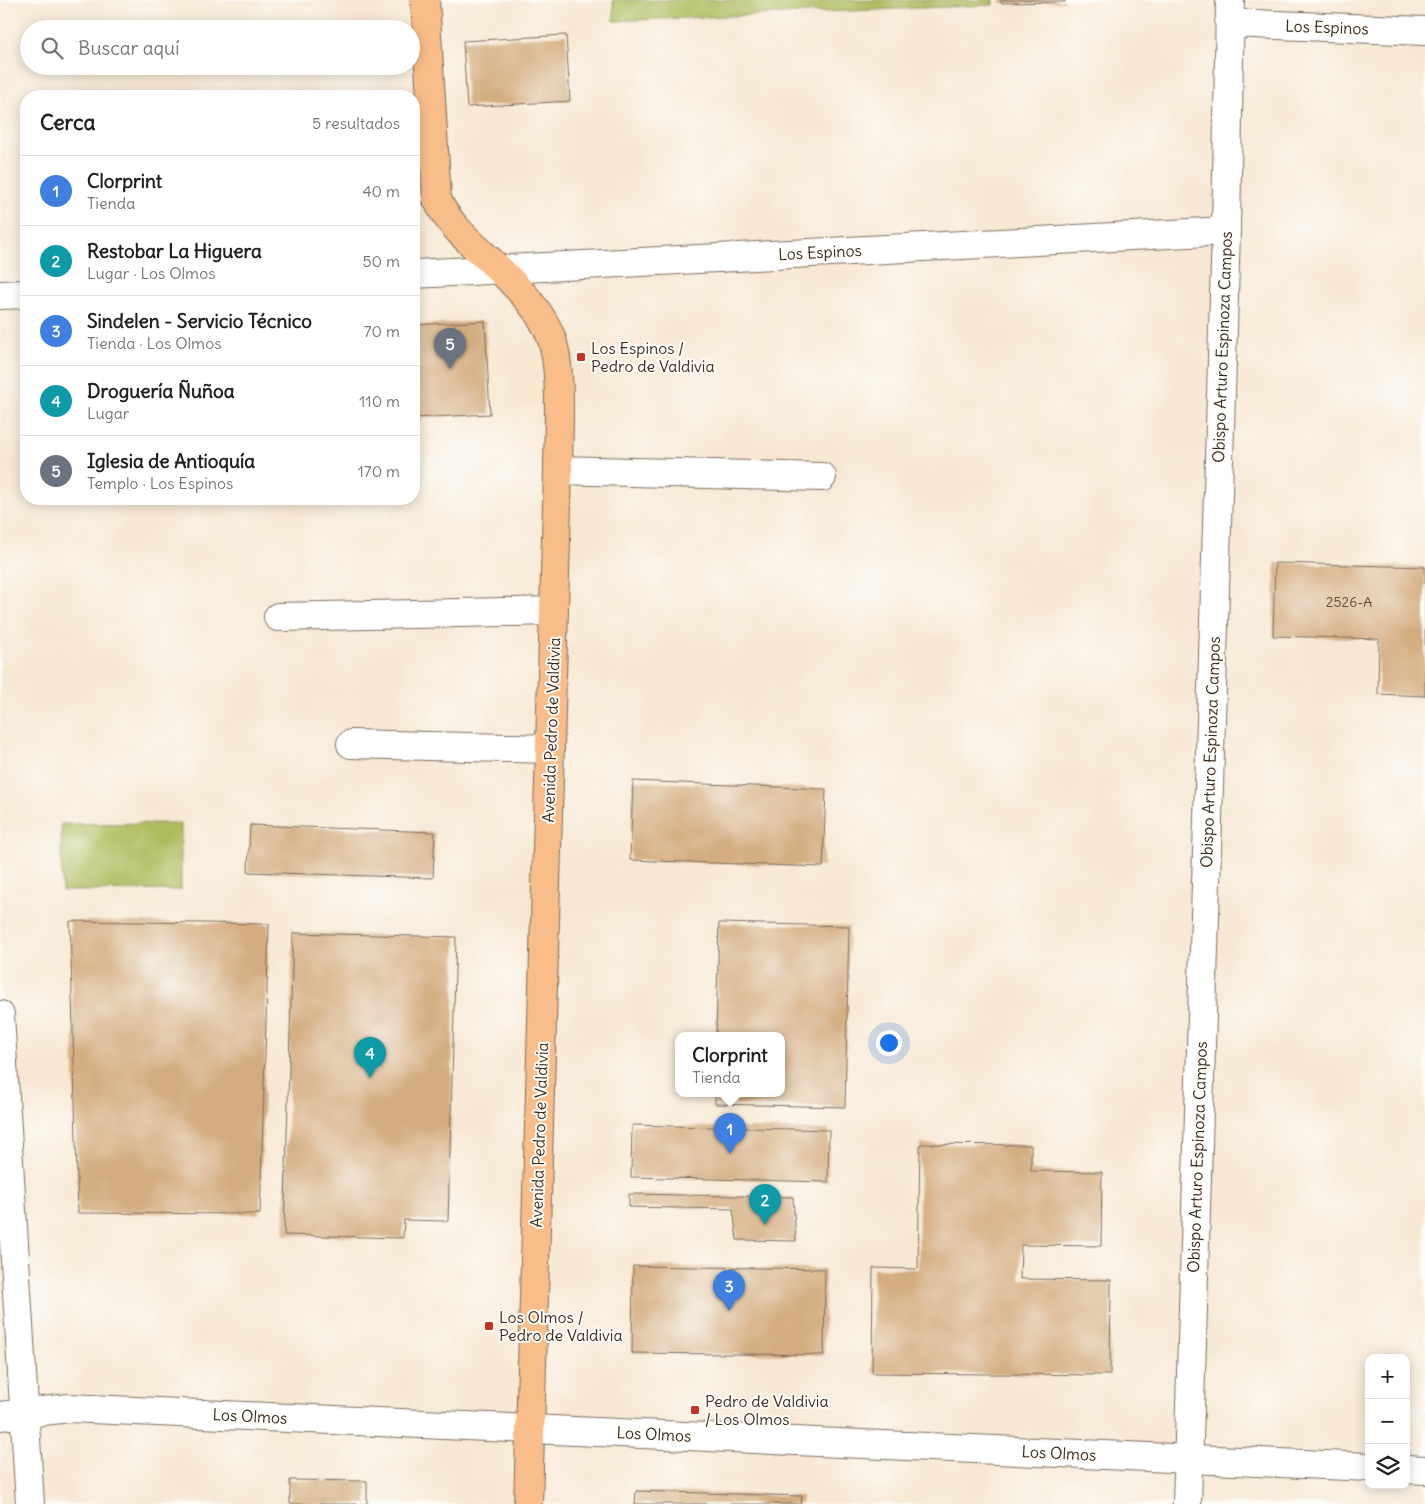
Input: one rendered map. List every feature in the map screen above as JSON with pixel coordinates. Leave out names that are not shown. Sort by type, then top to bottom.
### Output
[{"type":"main road","name":"Avenida Pedro de Valdivia","points":[[425,0],[437,199],[450,221],[500,270],[538,313],[555,349],[558,470],[528,1504]]},
{"type":"street","name":"Los Espinos","points":[[1230,12],[1425,31]]},
{"type":"street","name":"Obispo Arturo Espinoza Campos","points":[[1187,1504],[1226,231],[1230,12]]},
{"type":"street","name":"Los Espinos","points":[[420,274],[1226,231]]},
{"type":"street","points":[[0,295],[20,294]]},
{"type":"street","points":[[558,470],[822,477]]},
{"type":"street","points":[[278,618],[554,611]]},
{"type":"street","points":[[351,744],[550,749]]},
{"type":"street","points":[[0,1015],[12,1414],[30,1504]]},
{"type":"street","name":"Los Olmos","points":[[12,1414],[69,1408],[1365,1467]]},
{"type":"street","points":[[1410,1469],[1425,1470]]},
{"type":"green space","points":[[613,0],[993,0],[993,5],[614,21]]},
{"type":"green space","points":[[181,823],[181,890],[62,891],[61,824]]},
{"type":"building","points":[[1001,0],[1065,0],[1065,2],[1001,3]]},
{"type":"building","points":[[566,35],[570,101],[467,107],[463,41]]},
{"type":"building","points":[[485,321],[490,414],[420,418],[420,325]]},
{"type":"building","points":[[1275,563],[1425,567],[1425,696],[1378,694],[1379,639],[1273,636]]},
{"type":"building","points":[[633,781],[826,789],[823,867],[630,860]]},
{"type":"building","points":[[250,825],[435,832],[433,878],[248,872]]},
{"type":"building","points":[[70,921],[269,924],[260,1214],[78,1213]]},
{"type":"building","points":[[719,923],[849,926],[845,1107],[715,1104],[715,1097],[785,1097],[785,1032],[716,1032]]},
{"type":"building","points":[[293,933],[456,937],[448,1221],[404,1220],[403,1238],[284,1235]]},
{"type":"building","points":[[632,1125],[829,1130],[828,1182],[631,1177]]},
{"type":"building","points":[[920,1144],[1031,1145],[1031,1171],[1102,1172],[1101,1246],[1021,1245],[1020,1279],[1111,1280],[1110,1375],[872,1373],[873,1268],[918,1269]]},
{"type":"building","points":[[629,1194],[793,1197],[796,1241],[737,1240],[733,1209],[629,1207]]},
{"type":"building","points":[[633,1266],[825,1269],[824,1355],[632,1353]]},
{"type":"building","points":[[290,1480],[367,1481],[367,1504],[290,1504]]},
{"type":"building","points":[[636,1491],[802,1496],[801,1504],[635,1504]]},
{"type":"place","name":"Los Espinos / Pedro de Valdivia","points":[[581,357]]},
{"type":"place","name":"Iglesia de Antioquía","points":[[450,369]]},
{"type":"place","name":"Droguería Ñuñoa","points":[[370,1078]]},
{"type":"place","name":"Clorprint","points":[[730,1154]]},
{"type":"place","name":"Restobar La Higuera","points":[[765,1225]]},
{"type":"place","name":"Sindelen - Servicio Técnico","points":[[729,1311]]},
{"type":"place","name":"Los Olmos / Pedro de Valdivia","points":[[489,1326]]},
{"type":"place","name":"Pedro de Valdivia / Los Olmos","points":[[695,1410]]}]
